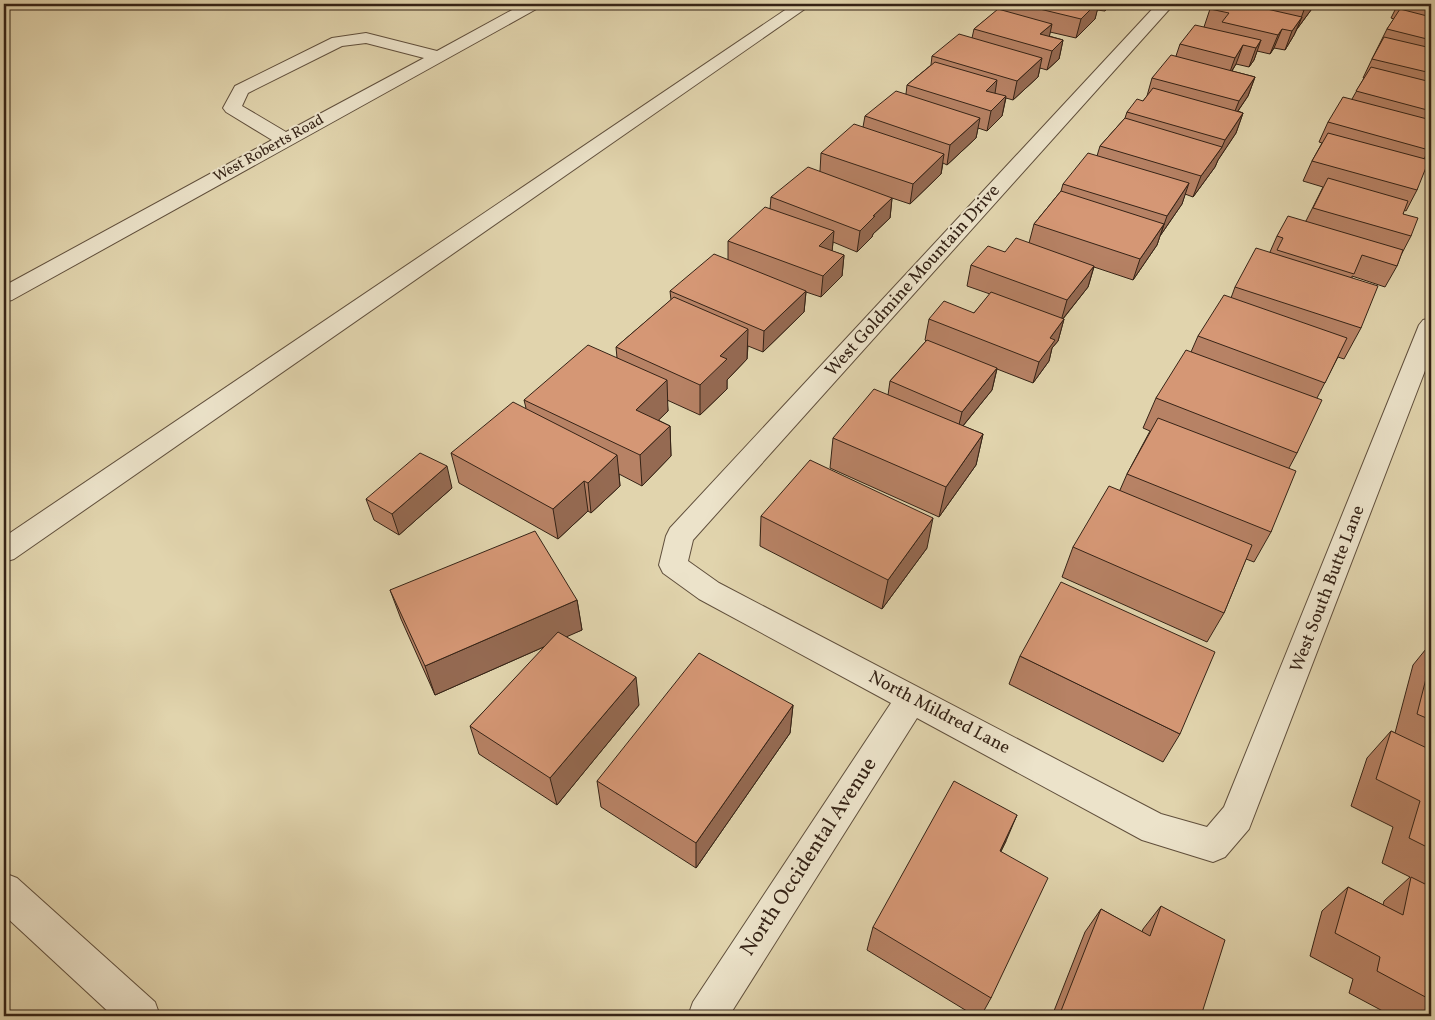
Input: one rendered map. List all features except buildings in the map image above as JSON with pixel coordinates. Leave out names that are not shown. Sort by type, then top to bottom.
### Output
[{"type":"street","name":"West Roberts Road","points":[[4,295],[534,4]]},
{"type":"street","points":[[4,551],[804,4]]},
{"type":"street","name":"West Goldmine Mountain Drive","points":[[673,565],[680,536],[1166,4]]},
{"type":"street","points":[[286,140],[232,108],[241,90],[338,42],[366,38],[438,56]]},
{"type":"street","name":"West South Butte Lane","points":[[1213,845],[1237,818],[1431,325]]},
{"type":"street","name":"North Mildred Lane","points":[[673,565],[708,591],[1154,828],[1213,845]]},
{"type":"street","name":"North Occidental Avenue","points":[[707,1016],[912,698]]},
{"type":"street","points":[[4,891],[141,1016]]}]
